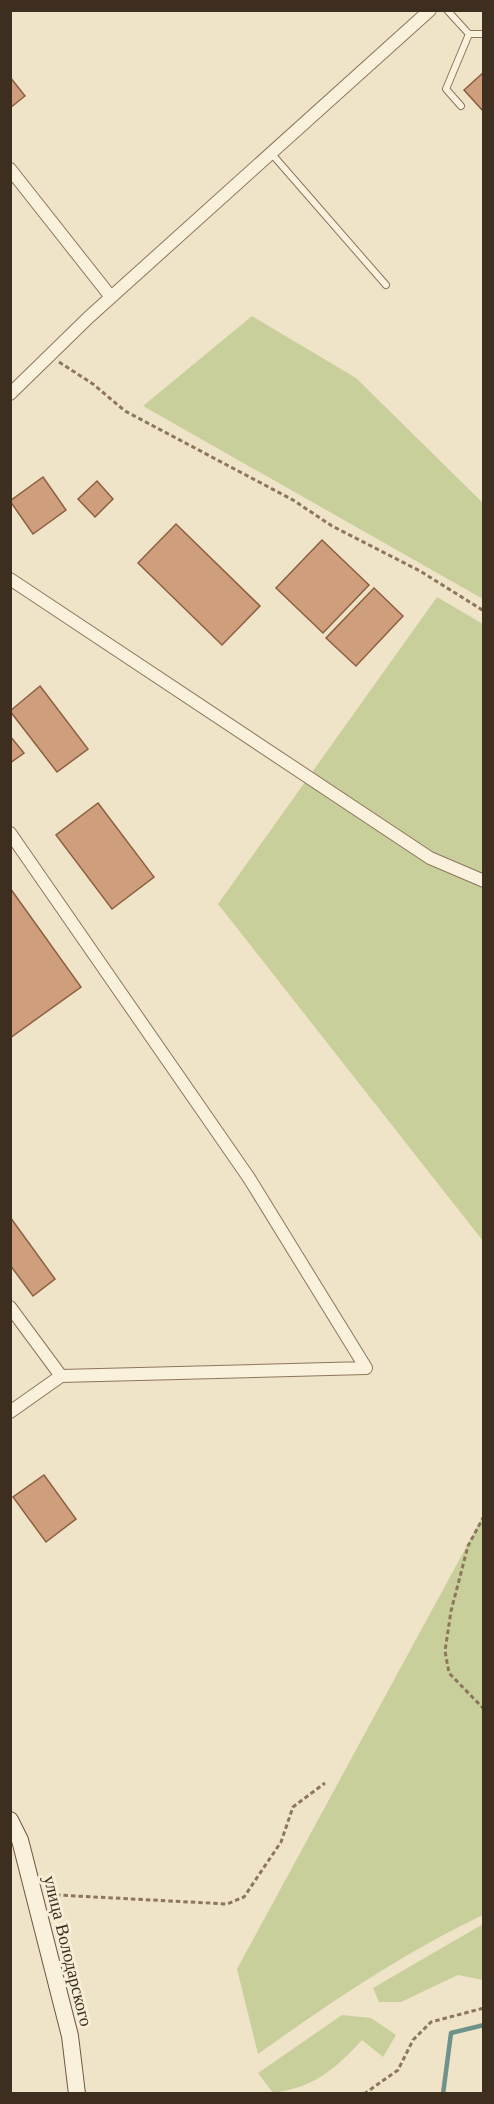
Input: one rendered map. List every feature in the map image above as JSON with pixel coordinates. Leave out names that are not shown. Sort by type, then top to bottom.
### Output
[{"type":"main road","name":"улица Володарского","points":[[10,1820],[20,1840],[70,2036],[77,2094]]},
{"type":"street","points":[[10,394],[111,297],[430,10]]},
{"type":"street","points":[[10,169],[111,297]]},
{"type":"street","points":[[10,579],[430,858],[483,880]]},
{"type":"street","points":[[10,832],[249,1178],[366,1368],[61,1376],[10,1412]]},
{"type":"street","points":[[10,1307],[61,1376]]},
{"type":"lane","points":[[447,10],[469,34],[483,34]]},
{"type":"lane","points":[[461,106],[446,89],[469,34]]},
{"type":"lane","points":[[271,153],[386,285]]},
{"type":"path","points":[[50,356],[93,384],[125,411],[293,500],[332,526],[420,571],[483,611]]},
{"type":"path","points":[[483,1516],[468,1546],[451,1611],[446,1651],[448,1673],[483,1709]]},
{"type":"path","points":[[35,1901],[57,1895],[178,1904],[227,1904],[235,1901],[243,1897],[281,1842],[293,1807],[325,1783]]},
{"type":"path","points":[[364,2094],[398,2070],[412,2040],[431,2022],[483,2008]]},
{"type":"green space","points":[[252,316],[356,378],[483,503],[483,599],[143,406]]},
{"type":"green space","points":[[437,597],[483,624],[483,1241],[218,904]]},
{"type":"green space","points":[[483,1516],[483,1915],[424,1945],[368,1979],[258,2054],[237,1969]]},
{"type":"green space","points":[[483,1924],[483,1980],[458,1975],[401,2002],[379,2002],[373,1988]]},
{"type":"green space","points":[[342,2015],[371,2018],[396,2035],[383,2057],[362,2040],[323,2076],[301,2086],[273,2093],[258,2073]]},
{"type":"building","points":[[484,72],[484,112],[464,90]]},
{"type":"building","points":[[10,77],[25,96],[10,108]]},
{"type":"building","points":[[43,477],[66,510],[33,534],[10,501]]},
{"type":"building","points":[[97,481],[113,499],[95,517],[78,499]]},
{"type":"building","points":[[176,524],[260,606],[222,645],[138,563]]},
{"type":"building","points":[[322,540],[369,585],[323,633],[276,588]]},
{"type":"building","points":[[374,588],[403,616],[356,666],[326,638]]},
{"type":"building","points":[[40,686],[88,749],[57,772],[10,711]]},
{"type":"building","points":[[10,736],[24,753],[10,763]]},
{"type":"building","points":[[98,803],[154,877],[112,909],[56,835]]},
{"type":"building","points":[[10,888],[81,987],[10,1038]]},
{"type":"building","points":[[10,1217],[55,1279],[33,1296],[10,1265]]},
{"type":"building","points":[[44,1475],[76,1519],[46,1542],[13,1497]]},
{"type":"waterway","points":[[443,2094],[451,2033],[484,2025]]}]
